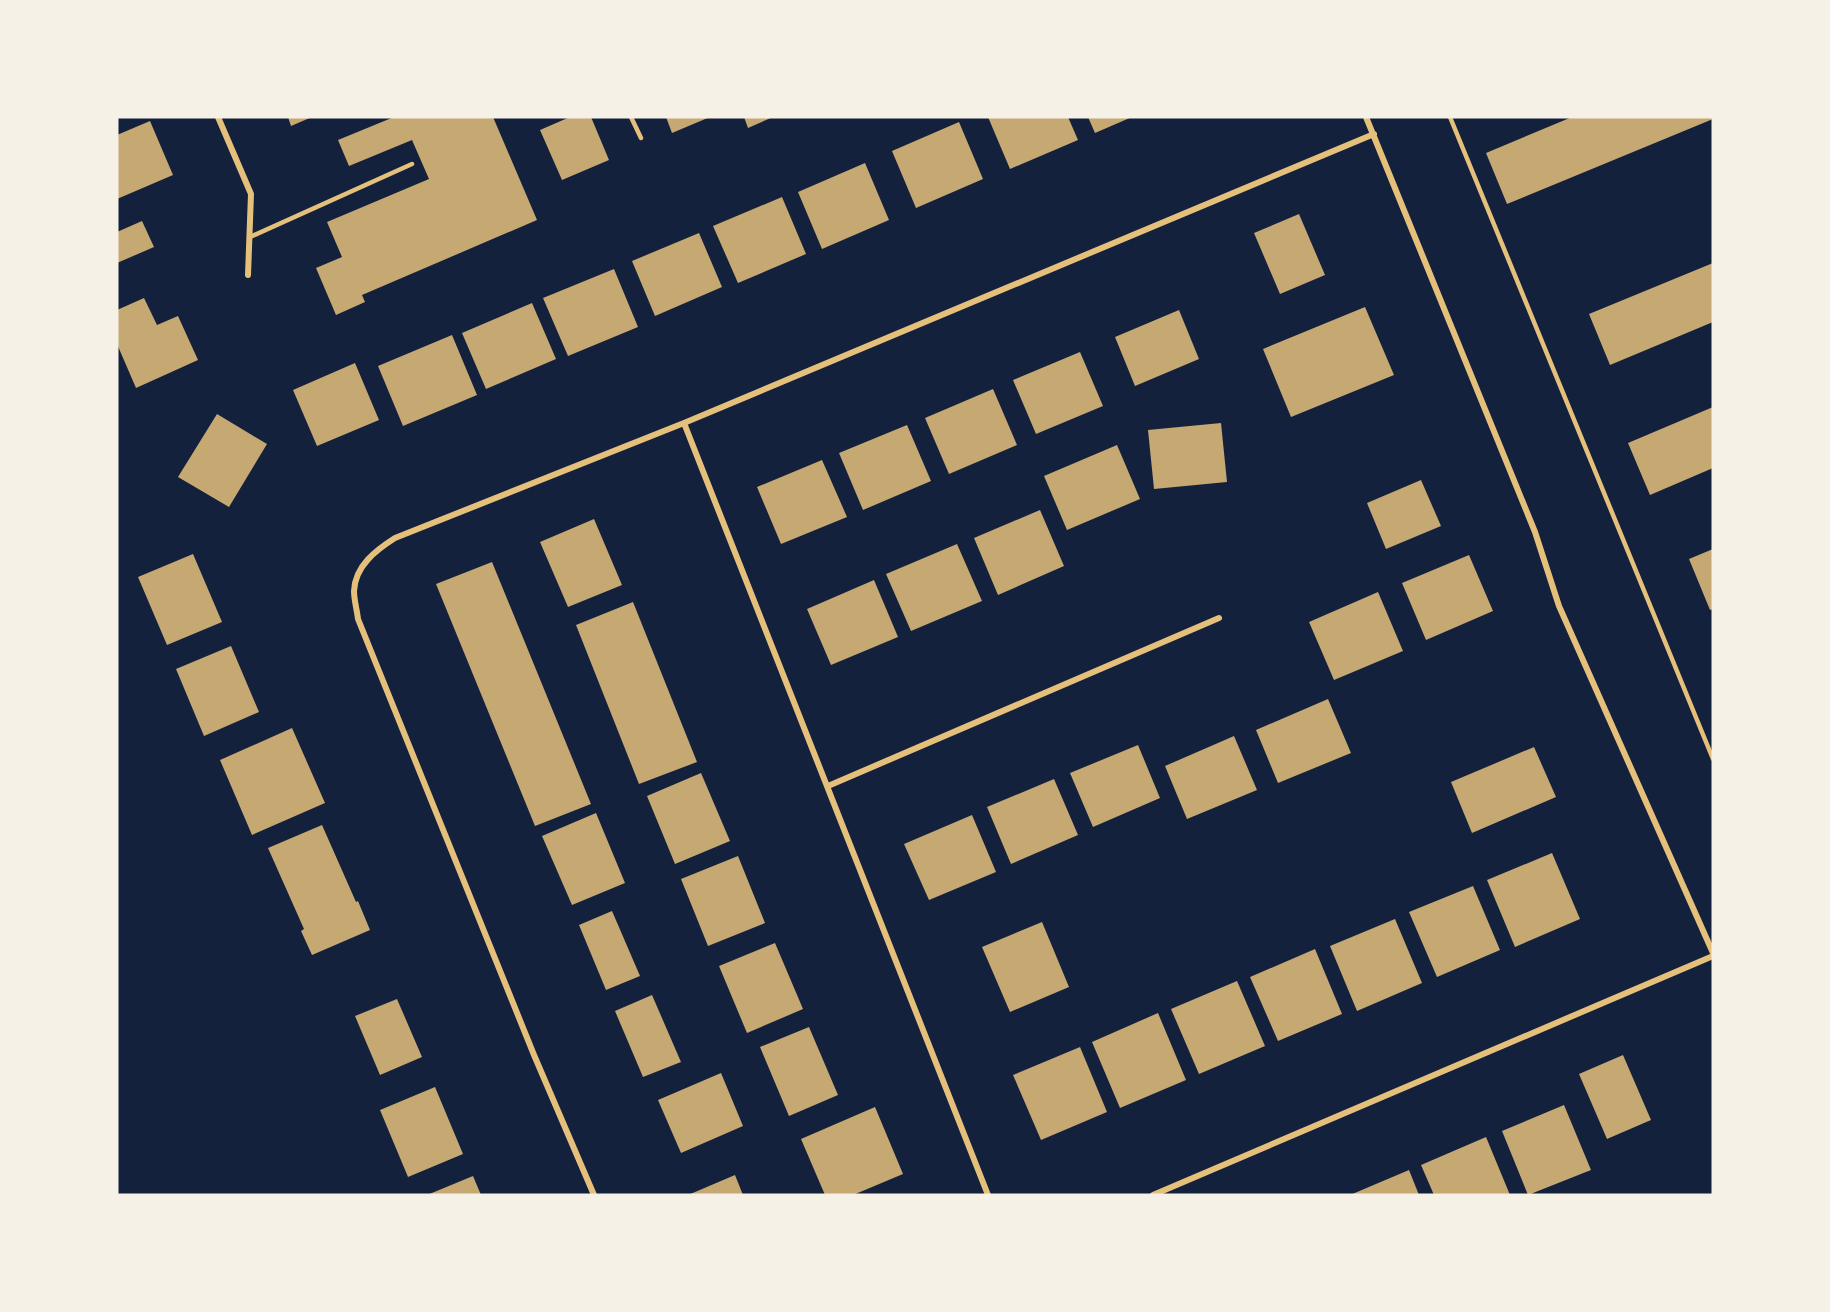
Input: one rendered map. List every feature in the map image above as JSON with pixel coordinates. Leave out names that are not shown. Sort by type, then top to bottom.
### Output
[{"type":"street","points":[[218,117],[251,194],[248,275]]},
{"type":"street","points":[[1153,1195],[1713,955],[1559,606],[1535,532],[1366,117]]},
{"type":"street","points":[[594,1195],[534,1055],[358,619],[354,592],[356,578],[373,552],[395,538],[684,423],[1374,134]]},
{"type":"street","points":[[684,423],[988,1195]]},
{"type":"street","points":[[828,786],[1219,618]]},
{"type":"lane","points":[[631,117],[641,138]]},
{"type":"lane","points":[[1450,117],[1713,759]]},
{"type":"lane","points":[[250,237],[412,164]]},
{"type":"building","points":[[288,117],[312,117],[291,126]]},
{"type":"building","points":[[394,117],[493,117],[537,220],[362,295],[365,302],[336,315],[316,268],[342,257],[327,222],[429,179],[412,140],[349,166],[338,140]]},
{"type":"building","points":[[570,117],[591,117],[609,160],[562,180],[540,130]]},
{"type":"building","points":[[666,117],[710,117],[672,133]]},
{"type":"building","points":[[744,117],[773,117],[748,128]]},
{"type":"building","points":[[988,117],[1068,117],[1078,140],[1010,169]]},
{"type":"building","points":[[1088,117],[1132,117],[1095,133]]},
{"type":"building","points":[[1572,117],[1713,117],[1713,119],[1507,204],[1486,153]]},
{"type":"building","points":[[150,121],[173,175],[117,199],[117,135]]},
{"type":"building","points":[[959,122],[983,179],[916,208],[892,151]]},
{"type":"building","points":[[865,163],[889,220],[822,249],[798,192]]},
{"type":"building","points":[[782,197],[806,254],[738,283],[713,226]]},
{"type":"building","points":[[1299,214],[1325,275],[1280,294],[1254,233]]},
{"type":"building","points":[[142,221],[154,247],[117,263],[117,232]]},
{"type":"building","points":[[699,233],[722,287],[655,316],[632,261]]},
{"type":"building","points":[[1713,263],[1713,322],[1610,365],[1589,314]]},
{"type":"building","points":[[614,269],[638,327],[568,356],[543,298]]},
{"type":"building","points":[[144,298],[157,325],[178,316],[198,360],[136,388],[117,344],[117,310]]},
{"type":"building","points":[[532,303],[556,359],[486,389],[462,333]]},
{"type":"building","points":[[1365,307],[1394,375],[1291,417],[1263,349]]},
{"type":"building","points":[[1179,310],[1199,359],[1135,386],[1115,337]]},
{"type":"building","points":[[452,335],[477,395],[403,426],[378,366]]},
{"type":"building","points":[[1080,352],[1103,406],[1036,434],[1013,380]]},
{"type":"building","points":[[355,363],[379,420],[317,446],[293,390]]},
{"type":"building","points":[[993,389],[1017,445],[949,474],[925,418]]},
{"type":"building","points":[[1713,407],[1713,468],[1650,495],[1628,443]]},
{"type":"building","points":[[217,414],[267,444],[229,507],[178,477]]},
{"type":"building","points":[[1221,423],[1227,482],[1154,489],[1148,430]]},
{"type":"building","points":[[907,425],[931,481],[863,510],[839,453]]},
{"type":"building","points":[[1117,445],[1140,499],[1067,530],[1044,476]]},
{"type":"building","points":[[822,460],[847,517],[781,544],[757,487]]},
{"type":"building","points":[[1421,480],[1441,526],[1386,549],[1367,503]]},
{"type":"building","points":[[1040,510],[1064,566],[998,595],[974,538]]},
{"type":"building","points":[[594,519],[622,585],[568,607],[540,542]]},
{"type":"building","points":[[957,544],[982,601],[911,631],[886,574]]},
{"type":"building","points":[[1713,549],[1713,609],[1710,610],[1689,559]]},
{"type":"building","points":[[193,554],[222,622],[167,645],[138,577]]},
{"type":"building","points":[[1469,555],[1493,611],[1426,640],[1402,583]]},
{"type":"building","points":[[492,562],[591,804],[535,826],[436,584]]},
{"type":"building","points":[[874,580],[898,637],[831,665],[807,609]]},
{"type":"building","points":[[1378,592],[1403,651],[1334,680],[1309,622]]},
{"type":"building","points":[[633,602],[697,762],[639,784],[576,625]]},
{"type":"building","points":[[231,646],[259,712],[204,736],[176,669]]},
{"type":"building","points":[[1328,699],[1351,753],[1278,783],[1256,730]]},
{"type":"building","points":[[292,728],[325,803],[252,835],[220,760]]},
{"type":"building","points":[[1234,736],[1257,790],[1187,819],[1165,766]]},
{"type":"building","points":[[1138,745],[1160,798],[1093,827],[1070,773]]},
{"type":"building","points":[[1534,747],[1556,797],[1472,833],[1451,782]]},
{"type":"building","points":[[701,773],[730,841],[675,864],[647,796]]},
{"type":"building","points":[[1054,779],[1078,835],[1011,864],[987,807]]},
{"type":"building","points":[[596,813],[625,883],[572,905],[542,836]]},
{"type":"building","points":[[972,815],[996,872],[929,900],[904,844]]},
{"type":"building","points":[[322,825],[370,930],[312,955],[301,931],[304,929],[268,848]]},
{"type":"building","points":[[1552,853],[1580,919],[1515,947],[1487,880]]},
{"type":"building","points":[[738,856],[765,923],[708,946],[681,879]]},
{"type":"building","points":[[1473,886],[1500,950],[1437,977],[1409,912]]},
{"type":"building","points":[[612,911],[640,976],[606,990],[579,925]]},
{"type":"building","points":[[1395,919],[1422,983],[1357,1011],[1330,946]]},
{"type":"building","points":[[1042,922],[1069,987],[1010,1012],[982,947]]},
{"type":"building","points":[[775,943],[803,1009],[747,1033],[719,966]]},
{"type":"building","points":[[1315,949],[1342,1014],[1278,1041],[1250,977]]},
{"type":"building","points":[[1237,981],[1265,1046],[1199,1074],[1171,1009]]},
{"type":"building","points":[[652,995],[681,1062],[643,1077],[615,1011]]},
{"type":"building","points":[[397,999],[422,1057],[380,1075],[355,1016]]},
{"type":"building","points":[[1158,1013],[1186,1080],[1120,1108],[1092,1042]]},
{"type":"building","points":[[809,1027],[838,1095],[789,1116],[760,1047]]},
{"type":"building","points":[[1080,1047],[1107,1112],[1041,1140],[1013,1075]]},
{"type":"building","points":[[1623,1055],[1651,1120],[1607,1139],[1579,1074]]},
{"type":"building","points":[[721,1073],[743,1126],[681,1153],[658,1100]]},
{"type":"building","points":[[435,1087],[463,1154],[408,1177],[380,1110]]},
{"type":"building","points":[[1564,1105],[1591,1170],[1528,1195],[1502,1131]]},
{"type":"building","points":[[875,1107],[903,1174],[853,1195],[825,1195],[801,1139]]},
{"type":"building","points":[[1486,1137],[1510,1195],[1434,1195],[1421,1165]]},
{"type":"building","points":[[1409,1170],[1419,1195],[1350,1195]]},
{"type":"building","points":[[735,1175],[743,1195],[688,1195]]},
{"type":"building","points":[[473,1176],[481,1195],[427,1195]]}]
